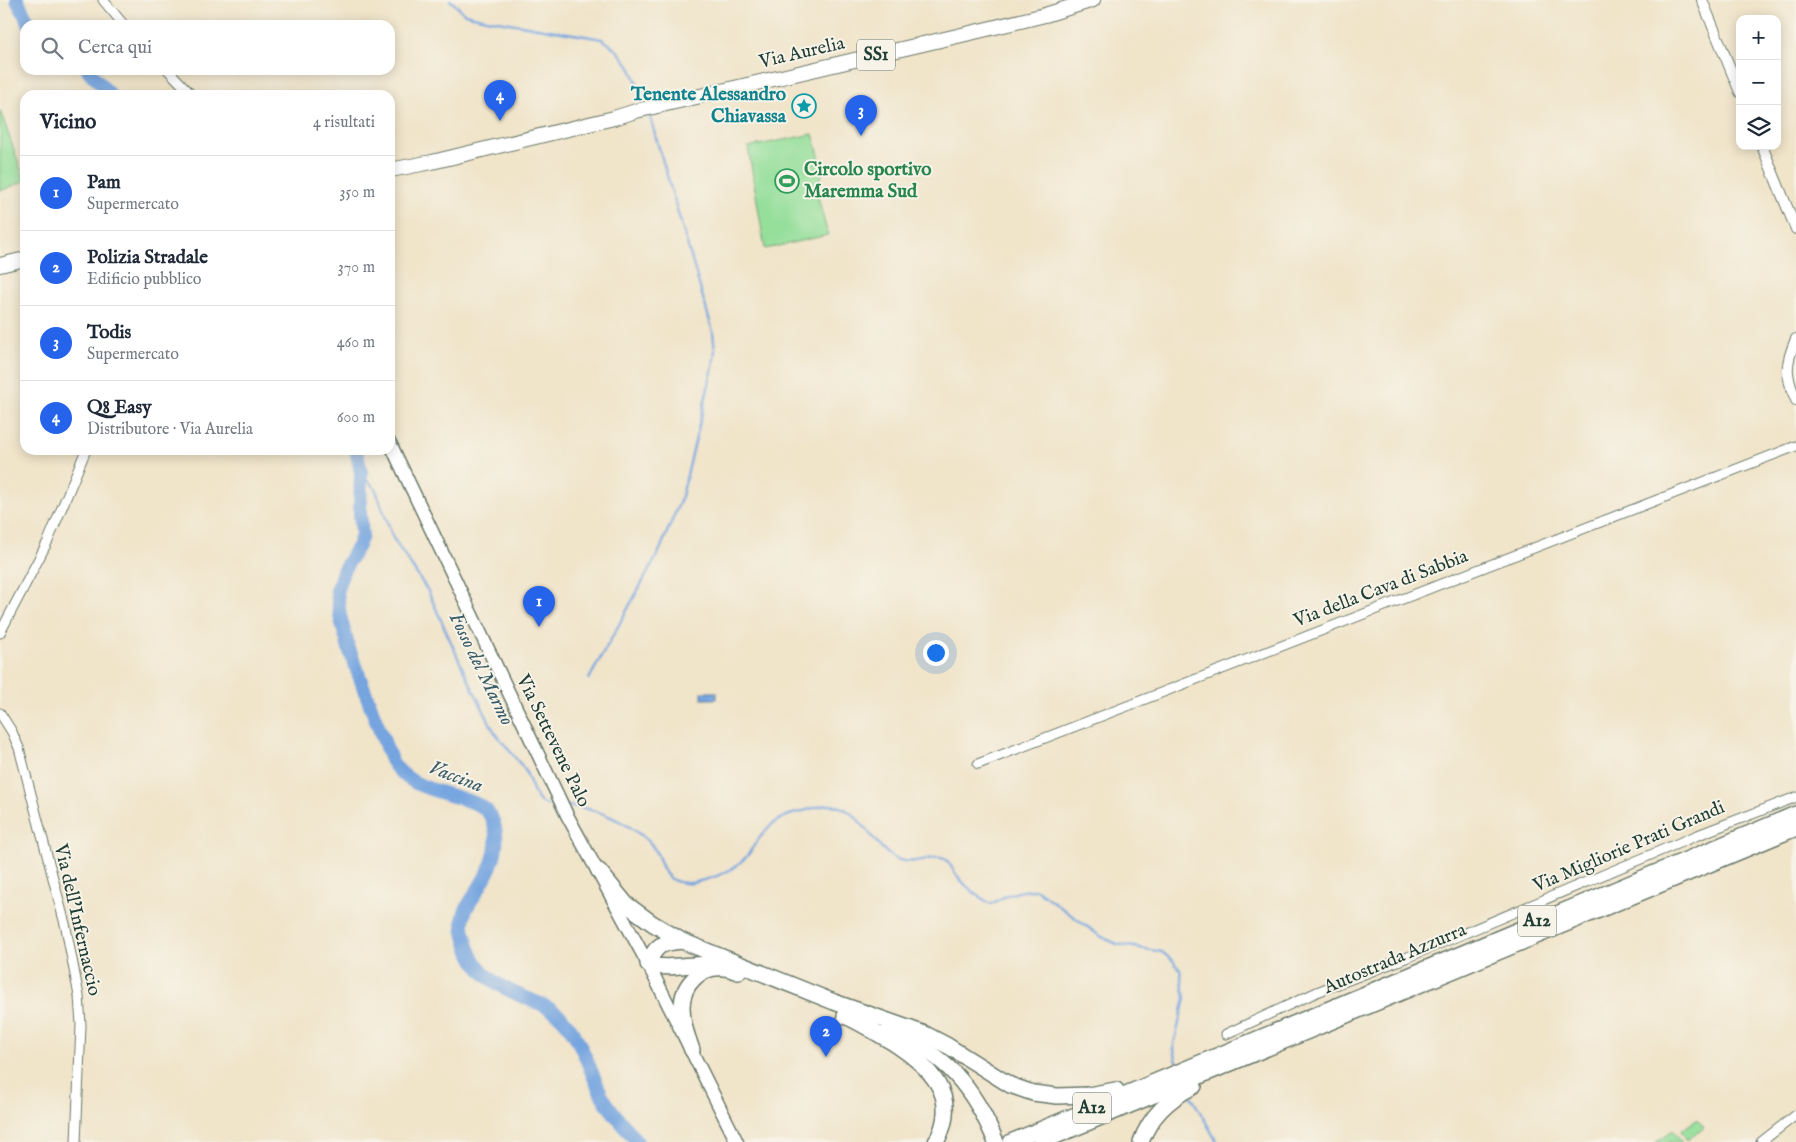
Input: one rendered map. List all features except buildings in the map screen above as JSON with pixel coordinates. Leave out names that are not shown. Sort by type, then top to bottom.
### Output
[{"type":"highway","name":"Autostrada Azzurra","points":[[1280,1035],[1796,814]]},
{"type":"highway","name":"Autostrada Azzurra","points":[[1280,1035],[1796,828]]},
{"type":"highway","points":[[599,871],[626,904],[652,923],[682,941],[758,973],[880,1019],[913,1029],[936,1039],[1002,1081],[1022,1090],[1038,1094],[1062,1096],[1103,1093],[1128,1086],[1183,1077],[1262,1056],[1280,1035]]},
{"type":"highway","points":[[682,941],[662,944],[655,950],[648,964],[661,966],[704,964],[725,968],[861,1023],[892,1033],[918,1045],[948,1066],[973,1096],[1000,1140]]},
{"type":"highway","points":[[692,1050],[682,1013],[682,1001],[686,989],[692,980],[701,973],[712,969],[725,968]]},
{"type":"highway","points":[[880,1019],[932,1050],[959,1072],[980,1099],[1000,1140]]},
{"type":"highway","points":[[861,1023],[910,1054],[936,1080],[944,1098],[946,1111],[944,1127],[936,1142]]},
{"type":"highway","points":[[1141,1142],[1148,1126],[1183,1077],[1251,1036],[1280,1035]]},
{"type":"highway","name":"A12","points":[[1000,1140],[1183,1077]]},
{"type":"highway","name":"A12","points":[[1041,1142],[1183,1077]]},
{"type":"main road","name":"Via Aurelia","points":[[395,169],[432,162],[636,111],[983,30],[1056,12],[1093,0]]},
{"type":"main road","points":[[0,265],[20,260]]},
{"type":"main road","name":"Via Settevene Palo","points":[[395,454],[567,815],[648,964],[737,1142]]},
{"type":"street","points":[[102,0],[120,20]]},
{"type":"street","points":[[1702,0],[1736,82]]},
{"type":"street","points":[[173,75],[187,90]]},
{"type":"street","points":[[1764,150],[1796,229]]},
{"type":"street","points":[[1796,339],[1787,366],[1789,381],[1796,400]]},
{"type":"street","name":"Via della Cava di Sabbia","points":[[978,764],[1796,446]]},
{"type":"street","points":[[0,633],[48,541],[84,455]]},
{"type":"street","name":"Via dell'Infernaccio","points":[[0,713],[12,732],[18,748],[66,928],[78,990],[81,1016],[76,1142]]},
{"type":"street","name":"Via Migliorie Prati Grandi","points":[[1226,1034],[1317,992],[1402,959],[1698,835],[1796,797]]},
{"type":"street","points":[[1761,1142],[1796,1115]]},
{"type":"green space","points":[[0,110],[20,167],[20,183],[0,191]]},
{"type":"green space","name":"Circolo sportivo Maremma Sud","points":[[813,134],[823,169],[817,193],[828,235],[765,249],[748,147]]},
{"type":"green space","points":[[1697,1119],[1704,1128],[1687,1140],[1681,1131]]},
{"type":"green space","points":[[1673,1130],[1682,1142],[1656,1142],[1657,1141]]},
{"type":"water","points":[[702,692],[717,692],[717,699],[702,699]]},
{"type":"waterway","name":"Vaccina","points":[[17,0],[27,20]]},
{"type":"waterway","points":[[450,0],[465,14],[602,39],[625,59],[645,104]]},
{"type":"waterway","name":"Vaccina","points":[[92,75],[106,90]]},
{"type":"waterway","points":[[589,679],[659,552],[682,496],[713,367],[715,351],[713,332],[649,114]]},
{"type":"waterway","name":"Vaccina","points":[[357,455],[361,472],[360,512],[362,536],[343,571],[337,591],[340,616],[349,649],[391,760],[406,777],[415,783],[475,803],[490,815],[496,833],[494,858],[467,908],[463,920],[463,927],[472,957],[493,981],[547,1007],[561,1017],[580,1045],[607,1103],[637,1142]]},
{"type":"waterway","name":"Fosso del Marmo","points":[[361,472],[376,490],[393,538],[428,591],[464,671],[494,731],[525,770],[535,795],[540,802],[546,805],[559,806]]},
{"type":"waterway","name":"Fosso del Marmo","points":[[567,806],[589,809],[611,817],[631,828],[649,842],[654,848],[666,874],[677,882],[695,882],[727,871],[747,856],[766,830],[780,819],[791,814],[829,805],[839,807],[856,817],[883,850],[899,860],[915,861],[935,858],[946,860],[966,886],[991,904],[1013,893],[1037,890],[1100,936],[1117,944],[1162,952],[1173,961],[1180,970],[1185,998],[1174,1044],[1177,1062]]},
{"type":"waterway","name":"Fosso del Marmo","points":[[1191,1096],[1217,1142]]},
{"type":"place","name":"Tenente Alessandro Chiavassa","points":[[804,106]]},
{"type":"place","name":"Q8 Easy","points":[[500,121]]},
{"type":"place","name":"Todis","points":[[861,136]]},
{"type":"place","name":"Circolo sportivo Maremma Sud","points":[[787,181]]},
{"type":"place","name":"Pam","points":[[539,627]]},
{"type":"place","name":"Polizia Stradale","points":[[826,1057]]}]
